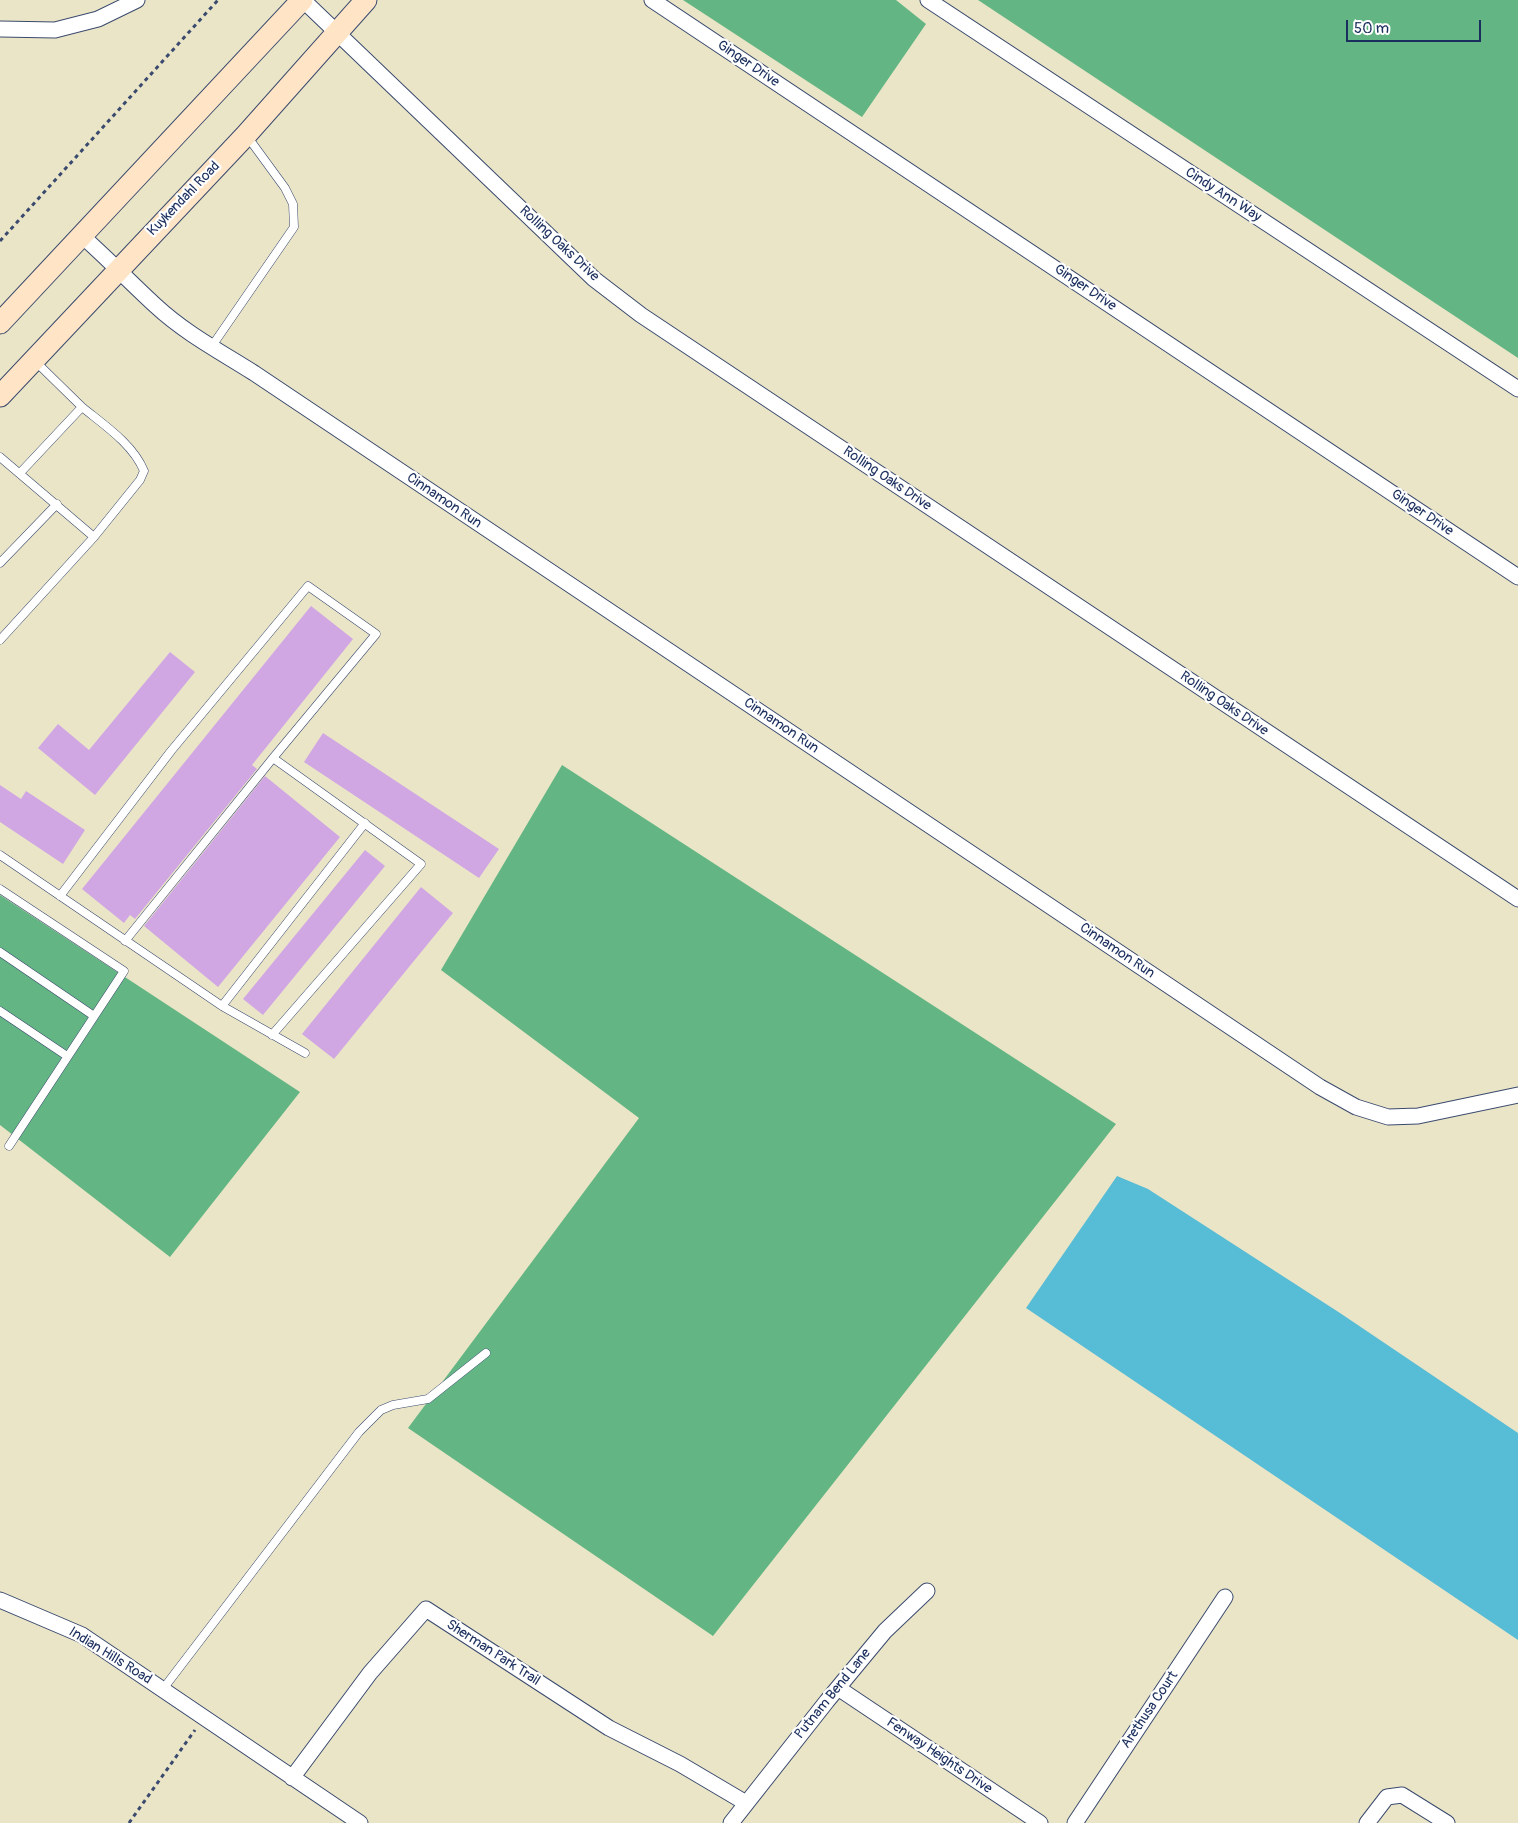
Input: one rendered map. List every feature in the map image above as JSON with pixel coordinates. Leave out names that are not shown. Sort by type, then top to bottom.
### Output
[{"type":"main road","points":[[0,323],[302,0]]},
{"type":"main road","name":"Kuykendahl Road","points":[[0,396],[246,135],[366,0]]},
{"type":"street","points":[[0,30],[55,30],[98,19],[137,0]]},
{"type":"street","name":"Rolling Oaks Drive","points":[[302,0],[594,279],[641,315],[1518,899]]},
{"type":"street","name":"Ginger Drive","points":[[652,0],[1518,577]]},
{"type":"street","name":"Cindy Ann Way","points":[[928,0],[1518,389]]},
{"type":"street","name":"Cinnamon Run","points":[[81,235],[157,307],[183,327],[1320,1087],[1356,1108],[1388,1117],[1418,1116],[1518,1095]]},
{"type":"street","name":"Putnam Bend Lane","points":[[746,1803],[885,1631],[927,1591]]},
{"type":"street","name":"Arethusa Court","points":[[1075,1823],[1225,1596]]},
{"type":"street","name":"Indian Hills Road","points":[[0,1600],[82,1635],[292,1778]]},
{"type":"street","name":"Sherman Park Trail","points":[[292,1778],[370,1673],[426,1609],[609,1728],[680,1764],[746,1803]]},
{"type":"street","name":"Fenway Heights Drive","points":[[838,1688],[1040,1823]]},
{"type":"street","points":[[292,1778],[360,1823]]},
{"type":"street","points":[[1366,1823],[1386,1797],[1402,1795],[1447,1823]]},
{"type":"street","points":[[731,1823],[746,1803]]},
{"type":"lane","points":[[212,346],[294,227],[293,204],[285,188],[246,135]]},
{"type":"lane","points":[[0,640],[94,537],[140,480],[144,471],[140,462],[127,446],[82,408],[34,360]]},
{"type":"lane","points":[[20,473],[82,408]]},
{"type":"lane","points":[[0,457],[94,537]]},
{"type":"lane","points":[[0,563],[57,504]]},
{"type":"lane","points":[[60,896],[171,751],[308,586],[376,634],[125,941]]},
{"type":"lane","points":[[272,1035],[421,864],[273,758]]},
{"type":"lane","points":[[222,1006],[364,823]]},
{"type":"lane","points":[[0,855],[222,1006],[305,1053]]},
{"type":"lane","points":[[0,889],[124,971],[9,1146]]},
{"type":"lane","points":[[0,952],[94,1016]]},
{"type":"lane","points":[[0,1011],[67,1056]]},
{"type":"lane","points":[[163,1690],[353,1439],[371,1418],[381,1410],[393,1405],[428,1399],[486,1353]]},
{"type":"path","points":[[0,241],[218,0]]},
{"type":"path","points":[[129,1823],[196,1727]]},
{"type":"green space","points":[[683,0],[896,0],[926,24],[862,117]]},
{"type":"green space","points":[[978,0],[1518,0],[1518,358]]},
{"type":"green space","points":[[562,765],[1116,1124],[713,1636],[408,1428],[639,1118],[441,970]]},
{"type":"green space","points":[[0,895],[300,1092],[170,1257],[0,1125]]},
{"type":"water","points":[[1117,1176],[1148,1189],[1340,1313],[1518,1433],[1518,1640],[1026,1308]]},
{"type":"building","points":[[311,606],[353,639],[252,765],[257,769],[135,919],[130,915],[124,923],[82,889]]},
{"type":"building","points":[[170,652],[195,672],[95,795],[38,748],[58,724],[89,750]]},
{"type":"building","points":[[323,733],[499,849],[479,878],[304,762]]},
{"type":"building","points":[[265,776],[340,837],[218,987],[144,926]]},
{"type":"building","points":[[0,785],[21,799],[26,791],[85,830],[63,864],[0,822]]},
{"type":"building","points":[[365,850],[385,866],[263,1015],[243,999]]},
{"type":"building","points":[[421,887],[453,913],[334,1059],[302,1034]]}]
